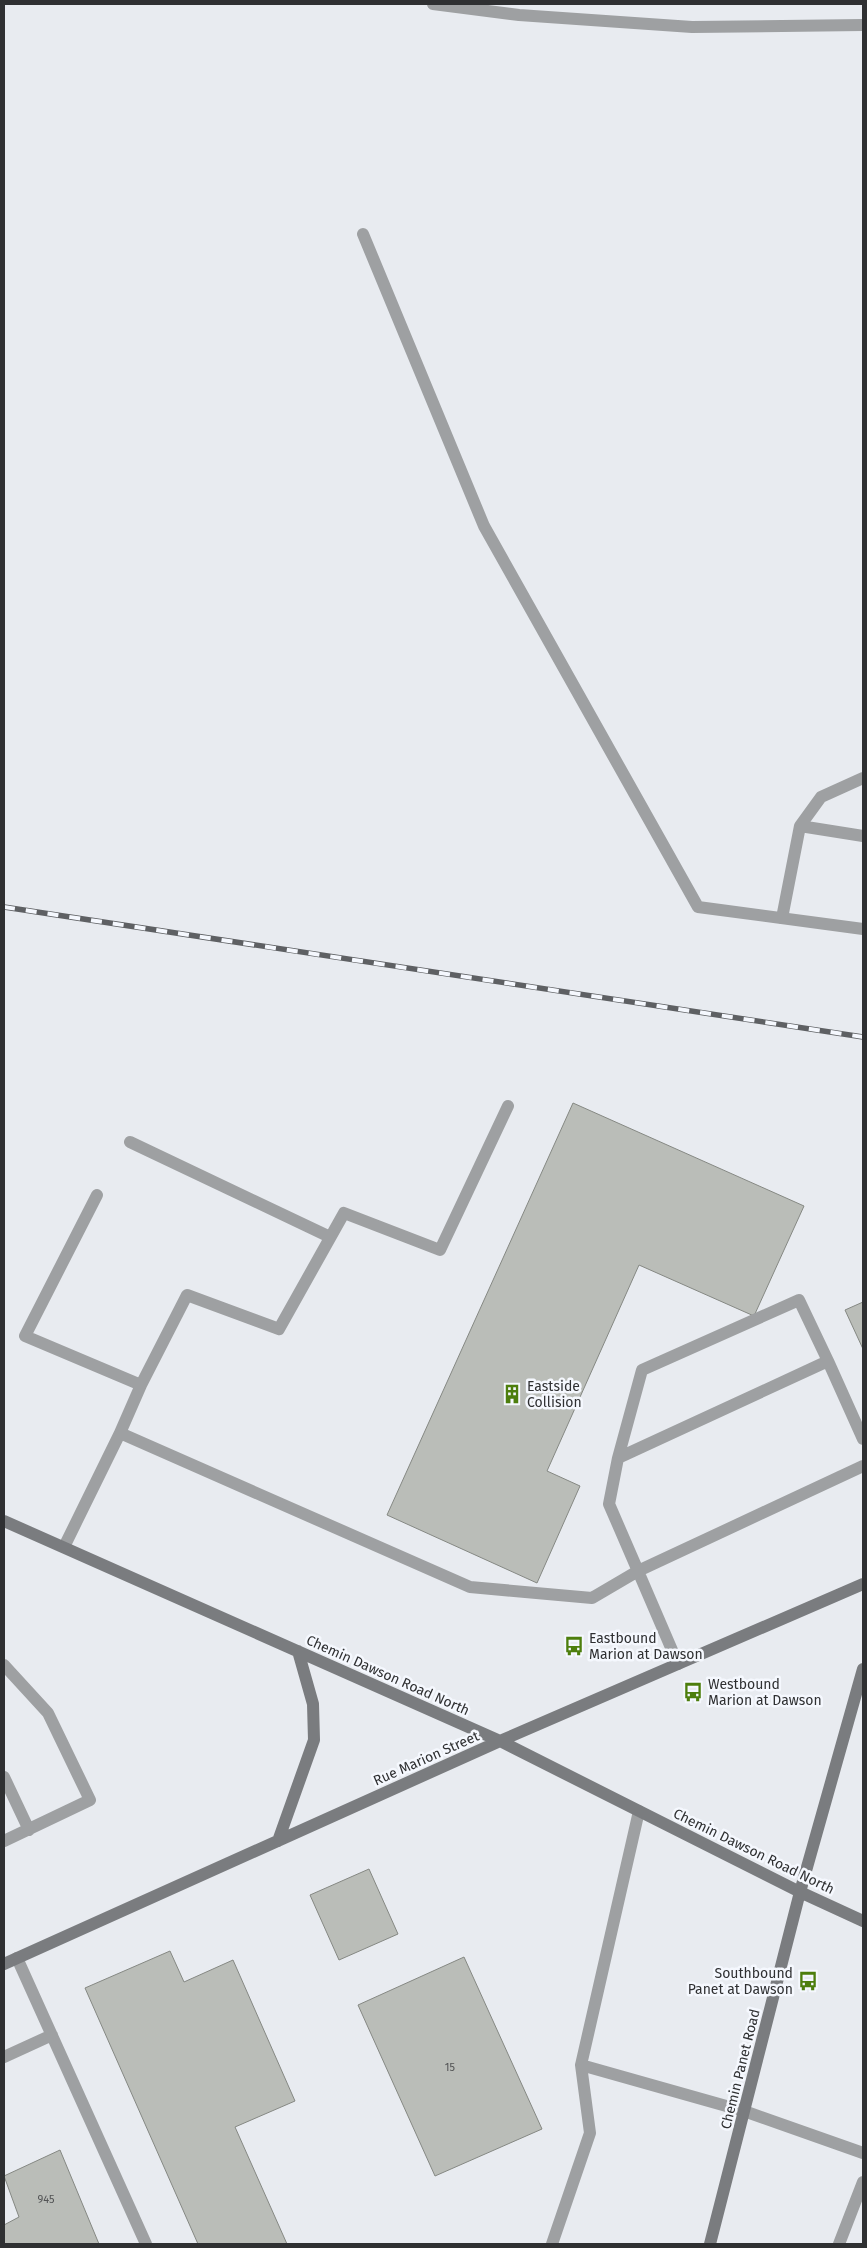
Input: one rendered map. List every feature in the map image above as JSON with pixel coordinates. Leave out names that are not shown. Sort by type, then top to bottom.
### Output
[{"type":"street","points":[[433,4],[519,16],[692,27],[863,25]]},
{"type":"street","points":[[363,234],[484,526],[698,907],[863,929]]},
{"type":"street","points":[[782,918],[800,826],[821,797],[863,778]]},
{"type":"street","points":[[800,826],[863,836]]},
{"type":"street","points":[[64,1548],[120,1433],[141,1385],[187,1295],[279,1329],[344,1213],[440,1250],[508,1106]]},
{"type":"street","points":[[130,1142],[330,1236]]},
{"type":"street","points":[[97,1196],[25,1336],[141,1385]]},
{"type":"street","points":[[678,1664],[609,1504],[618,1458],[642,1370],[799,1300],[863,1439]]},
{"type":"street","points":[[618,1458],[828,1361]]},
{"type":"street","points":[[120,1433],[470,1587],[592,1598],[638,1570],[863,1466]]},
{"type":"street","name":"Chemin Dawson Road North","points":[[4,1521],[500,1741],[800,1892],[863,1921]]},
{"type":"street","name":"Rue Marion Street","points":[[4,1964],[500,1741],[863,1584]]},
{"type":"street","points":[[278,1841],[314,1740],[313,1704],[298,1651]]},
{"type":"street","points":[[4,1665],[48,1713],[90,1800],[4,1842]]},
{"type":"street","name":"Chemin Panet Road","points":[[710,2244],[800,1892],[863,1671]]},
{"type":"street","points":[[4,1777],[29,1830]]},
{"type":"street","points":[[552,2244],[590,2133],[581,2065],[639,1811]]},
{"type":"street","points":[[17,1958],[146,2244]]},
{"type":"street","points":[[4,2057],[52,2035]]},
{"type":"street","points":[[581,2065],[744,2111],[863,2153]]},
{"type":"street","points":[[839,2244],[863,2182]]},
{"type":"building","name":"Eastside Collision","points":[[573,1103],[804,1206],[754,1316],[639,1265],[547,1471],[580,1486],[537,1583],[387,1515]]},
{"type":"building","points":[[863,1302],[863,1349],[845,1310]]},
{"type":"building","points":[[369,1869],[398,1934],[339,1960],[310,1895]]},
{"type":"building","points":[[170,1951],[184,1982],[233,1960],[295,2101],[235,2127],[287,2244],[198,2244],[85,1988]]},
{"type":"building","points":[[464,1957],[542,2129],[435,2176],[358,2005]]},
{"type":"building","points":[[60,2150],[99,2244],[4,2244],[4,2225],[19,2217],[4,2176]]},
{"type":"railway","points":[[4,907],[863,1037]]},
{"type":"place","name":"Eastside Collision","points":[[512,1394]]},
{"type":"place","name":"Eastbound Marion at Dawson","points":[[574,1646]]},
{"type":"place","name":"Westbound Marion at Dawson","points":[[693,1692]]},
{"type":"place","name":"Southbound Panet at Dawson","points":[[808,1981]]}]
